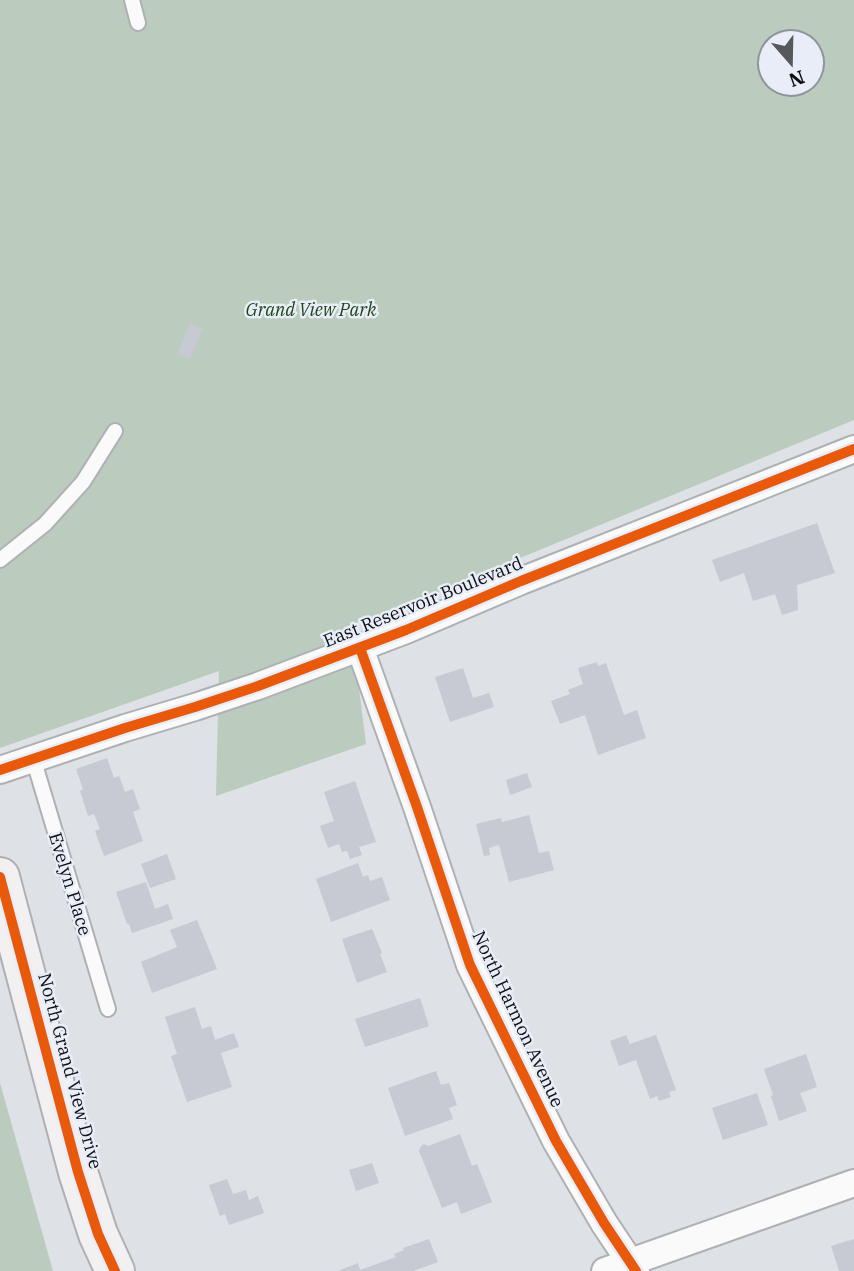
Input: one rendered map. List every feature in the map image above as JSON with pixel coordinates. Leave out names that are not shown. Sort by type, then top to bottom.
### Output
[{"type":"street","name":"East Reservoir Boulevard","points":[[0,770],[258,686],[360,648],[854,449]]},
{"type":"street","name":"North Harmon Avenue","points":[[360,648],[470,965],[556,1141],[604,1223],[624,1268]]},
{"type":"street","name":"North Grand View Drive","points":[[0,877],[81,1182],[98,1234],[115,1271]]},
{"type":"street","points":[[624,1268],[854,1183]]},
{"type":"lane","points":[[132,0],[138,23]]},
{"type":"lane","points":[[0,560],[53,516],[83,482],[115,431]]},
{"type":"lane","name":"Evelyn Place","points":[[33,758],[108,1009]]},
{"type":"green space","name":"Grand View Park","points":[[0,0],[854,0],[854,420],[414,602],[351,625],[366,744],[216,796],[219,671],[0,748]]},
{"type":"green space","points":[[0,1083],[53,1271],[0,1271]]},
{"type":"building","points":[[190,323],[203,329],[190,359],[177,354]]},
{"type":"building","points":[[817,523],[835,573],[797,585],[798,610],[782,615],[775,594],[753,601],[744,573],[720,582],[712,560]]},
{"type":"building","points":[[597,662],[598,666],[606,663],[624,715],[637,710],[646,738],[598,755],[585,715],[560,724],[551,701],[570,694],[568,690],[583,684],[578,668]]},
{"type":"building","points":[[463,668],[473,698],[489,693],[494,707],[450,722],[435,677]]},
{"type":"building","points":[[107,758],[114,778],[119,776],[125,792],[133,789],[140,809],[133,812],[143,841],[104,856],[95,831],[100,829],[94,814],[88,816],[76,769]]},
{"type":"building","points":[[527,773],[532,787],[510,795],[506,780]]},
{"type":"building","points":[[355,781],[376,842],[359,847],[362,855],[350,859],[347,851],[342,852],[339,844],[328,848],[320,826],[334,821],[324,792]]},
{"type":"building","points":[[529,815],[539,853],[549,851],[554,870],[509,882],[499,845],[489,848],[490,855],[484,856],[476,824],[501,818],[502,822]]},
{"type":"building","points":[[167,854],[176,879],[150,888],[141,864]]},
{"type":"building","points":[[358,863],[363,877],[368,875],[370,881],[382,877],[390,900],[331,922],[316,879]]},
{"type":"building","points":[[146,882],[155,909],[168,904],[173,919],[132,933],[116,892]]},
{"type":"building","points":[[197,920],[217,969],[152,993],[141,962],[177,947],[170,930]]},
{"type":"building","points":[[372,929],[387,972],[357,983],[342,939]]},
{"type":"building","points":[[420,998],[429,1026],[365,1047],[355,1019]]},
{"type":"building","points":[[195,1007],[202,1029],[211,1026],[215,1040],[234,1033],[239,1047],[221,1053],[232,1087],[187,1102],[171,1056],[177,1054],[165,1017]]},
{"type":"building","points":[[626,1035],[630,1044],[656,1035],[676,1090],[669,1092],[671,1097],[659,1101],[657,1096],[650,1099],[636,1060],[619,1066],[610,1041]]},
{"type":"building","points":[[806,1054],[817,1087],[800,1093],[807,1111],[779,1121],[764,1069]]},
{"type":"building","points":[[436,1071],[441,1085],[449,1083],[457,1105],[449,1108],[453,1119],[405,1136],[388,1088]]},
{"type":"building","points":[[757,1093],[768,1125],[723,1140],[712,1108]]},
{"type":"building","points":[[460,1134],[472,1166],[477,1164],[492,1202],[461,1214],[457,1202],[442,1208],[419,1151],[424,1144],[428,1146]]},
{"type":"building","points":[[372,1163],[379,1183],[356,1191],[349,1170]]},
{"type":"building","points":[[227,1179],[233,1194],[246,1190],[249,1200],[258,1196],[264,1213],[229,1225],[225,1214],[220,1216],[209,1185]]},
{"type":"building","points":[[429,1239],[438,1262],[413,1271],[338,1271],[358,1263],[360,1270],[396,1257],[394,1254],[404,1250],[403,1248]]},
{"type":"building","points":[[854,1239],[854,1271],[839,1271],[831,1246]]},
{"type":"cycle path","points":[[0,770],[258,686],[406,630],[521,581],[854,449]]},
{"type":"cycle path","points":[[360,648],[470,965],[556,1141],[636,1271]]},
{"type":"cycle path","points":[[0,877],[78,1172],[98,1234],[115,1271]]}]
